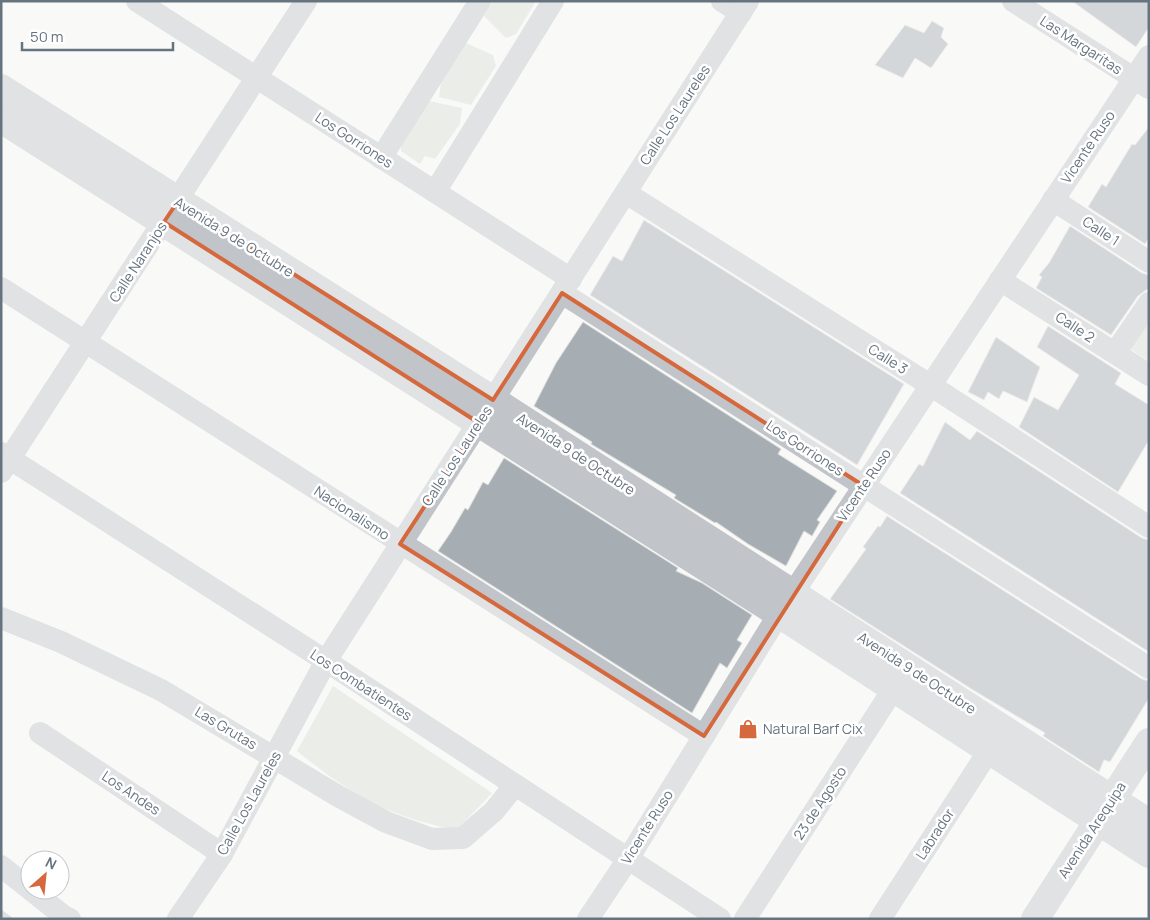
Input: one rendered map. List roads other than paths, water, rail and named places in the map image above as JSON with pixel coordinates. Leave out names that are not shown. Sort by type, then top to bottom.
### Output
[{"type":"street","name":"Los Gorriones","points":[[137,1],[435,192],[566,286],[864,486],[1149,668]]},
{"type":"street","name":"Calle Naranjos","points":[[4,461],[85,343],[306,1]]},
{"type":"street","points":[[381,158],[480,1]]},
{"type":"street","points":[[435,192],[553,1]]},
{"type":"street","points":[[722,1],[745,7]]},
{"type":"street","name":"Las Margaritas","points":[[1013,1],[1141,83]]},
{"type":"street","name":"Calle Los Laureles","points":[[178,919],[222,854],[326,661],[745,7]]},
{"type":"street","name":"Vicente Ruso","points":[[588,919],[628,859],[786,603],[930,385],[1053,200],[1141,83],[1149,56]]},
{"type":"street","name":"Avenida 9 de Octubre","points":[[1,88],[170,212],[479,423],[786,603],[894,688],[990,749],[1105,810],[1149,824]]},
{"type":"street","name":"Avenida 9 de Octubre","points":[[1,119],[170,212],[493,400],[786,603],[1105,810],[1149,854]]},
{"type":"street","name":"Calle 3","points":[[626,193],[930,385],[1149,527]]},
{"type":"street","name":"Calle 1","points":[[1053,200],[1149,262]]},
{"type":"street","name":"Calle 2","points":[[1000,280],[1149,375]]},
{"type":"street","name":"Nacionalismo","points":[[1,288],[704,736]]},
{"type":"street","points":[[1115,354],[1149,303]]},
{"type":"street","name":"Los Combatientes","points":[[4,461],[326,661],[720,919]]},
{"type":"street","name":"Las Grutas","points":[[1,618],[61,642],[161,690],[338,796],[386,822],[432,838],[464,838],[494,811],[515,785]]},
{"type":"street","name":"23 de Agosto","points":[[745,919],[894,688]]},
{"type":"street","name":"Los Andes","points":[[40,733],[222,854]]},
{"type":"street","name":"Avenida Arequipa","points":[[1035,919],[1149,742]]},
{"type":"street","name":"Labrador","points":[[880,919],[990,749]]},
{"type":"street","points":[[1,866],[70,919]]},
{"type":"waterway","points":[[1,913],[9,919]]},
{"type":"place","name":"Natural Barf Cix","points":[[748,729]]}]
